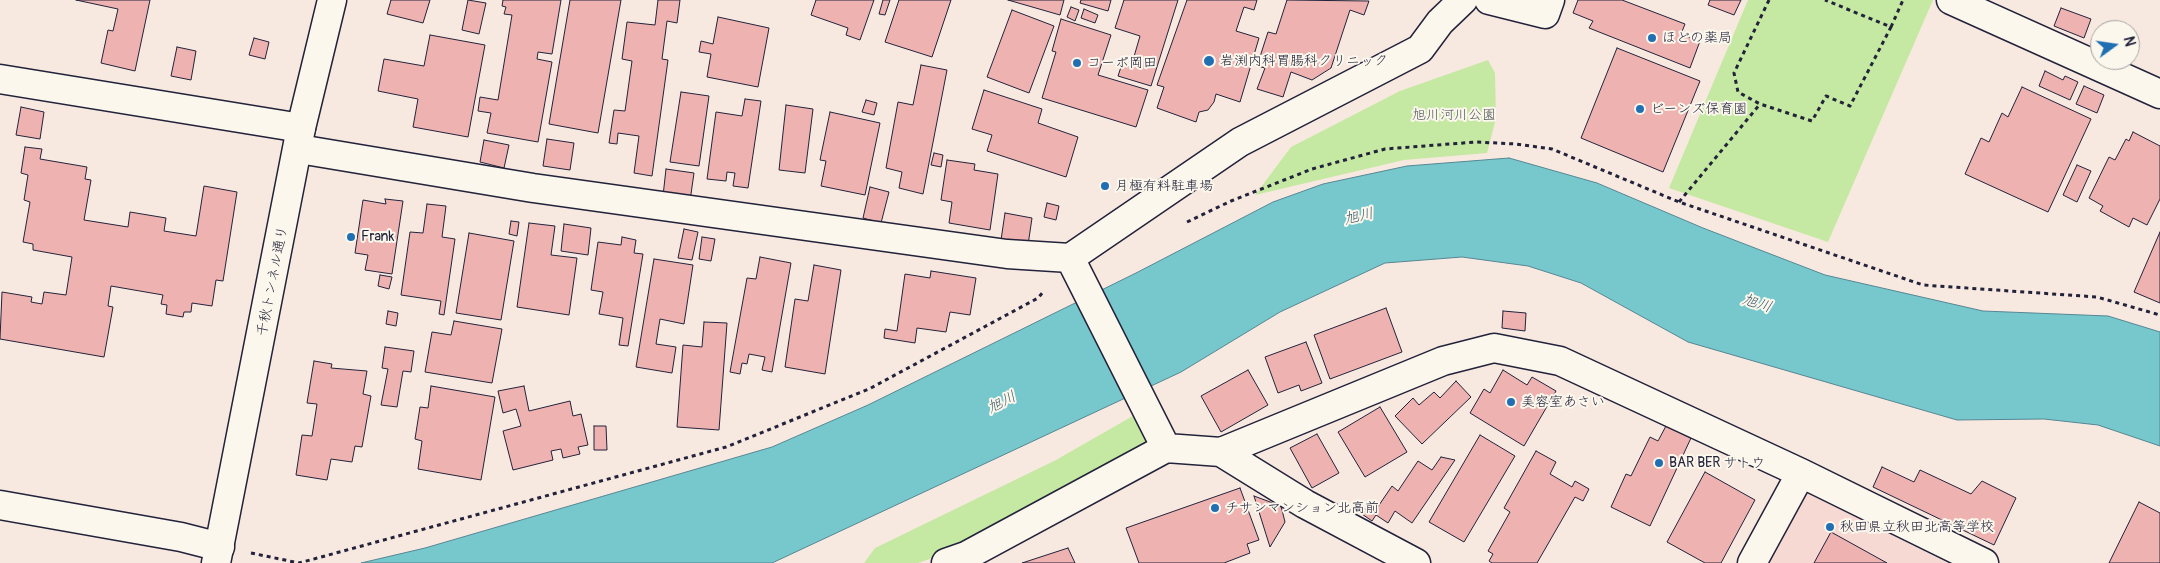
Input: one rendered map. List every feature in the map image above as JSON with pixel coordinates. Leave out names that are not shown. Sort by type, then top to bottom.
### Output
[{"type":"street","name":"千秋トンネル通り","points":[[218,555],[300,139],[332,0]]},
{"type":"street","points":[[0,79],[533,188],[1007,254],[1070,258],[1240,142],[1420,49],[1440,22],[1463,0]]},
{"type":"street","points":[[1489,0],[1545,14],[1550,0]]},
{"type":"street","points":[[1952,0],[2160,94]]},
{"type":"street","points":[[1070,258],[1166,448]]},
{"type":"street","points":[[946,563],[966,556],[1166,448],[1221,452],[1443,361],[1494,348],[1560,360],[1801,473],[1984,563]]},
{"type":"street","points":[[1221,452],[1305,504],[1416,563]]},
{"type":"street","points":[[1752,563],[1801,473]]},
{"type":"street","points":[[0,506],[181,537],[218,555]]},
{"type":"path","points":[[1769,0],[1734,73],[1738,92],[1760,104],[1812,121],[1826,96],[1850,106],[1903,0]]},
{"type":"path","points":[[1826,0],[1891,27]]},
{"type":"path","points":[[1679,202],[1760,104]]},
{"type":"path","points":[[1178,226],[1231,201],[1312,169],[1385,149],[1476,142],[1552,149],[1679,202],[1923,285],[2097,297],[2160,315]]},
{"type":"path","points":[[218,555],[299,563],[726,446],[869,389],[1038,298],[1070,258]]},
{"type":"shaded area","name":"秋田県立秋田北高等学校","points":[[1804,491],[1948,563],[1766,563]]},
{"type":"green space","points":[[1748,0],[1933,0],[1828,242],[1669,188]]},
{"type":"green space","name":"旭川河川公園","points":[[1488,60],[1495,73],[1496,118],[1487,153],[1404,160],[1255,195],[1291,147],[1400,91]]},
{"type":"green space","points":[[1138,413],[1154,442],[967,546],[918,563],[864,563],[875,548],[1056,460]]},
{"type":"water","name":"旭川","points":[[1509,158],[1597,183],[1703,228],[1825,275],[1983,311],[2108,316],[2160,332],[2160,446],[2098,425],[2044,419],[1957,420],[1688,342],[1581,283],[1528,266],[1462,257],[1385,263],[1280,312],[1181,372],[772,563],[361,563],[425,548],[772,447],[868,405],[1136,273],[1273,202],[1323,184],[1407,166]]},
{"type":"building","points":[[76,0],[150,0],[135,71],[101,63],[108,30],[113,31],[118,9]]},
{"type":"building","points":[[391,0],[430,0],[423,23],[387,14]]},
{"type":"building","points":[[468,0],[486,3],[479,34],[462,30]]},
{"type":"building","points":[[503,0],[561,0],[552,54],[538,52],[537,59],[552,62],[538,142],[487,133],[491,113],[478,111],[480,97],[498,100],[512,15],[504,14],[506,7],[502,6]]},
{"type":"building","points":[[570,0],[621,0],[598,133],[549,124]]},
{"type":"building","points":[[658,0],[680,0],[677,23],[667,21],[662,59],[668,60],[652,176],[634,173],[639,136],[618,133],[617,144],[609,143],[614,110],[625,111],[632,61],[622,59],[627,22],[655,25]]},
{"type":"building","points":[[816,0],[874,0],[860,40],[846,35],[848,28],[811,15]]},
{"type":"building","points":[[883,0],[890,0],[885,15],[879,14]]},
{"type":"building","points":[[899,0],[951,0],[932,57],[885,42]]},
{"type":"building","points":[[1008,0],[1064,0],[1060,15]]},
{"type":"building","points":[[1081,0],[1111,0],[1108,11],[1080,3]]},
{"type":"building","points":[[1124,0],[1178,0],[1151,86],[1118,76],[1122,64],[1131,67],[1140,36],[1115,28]]},
{"type":"building","name":"岩渕内科胃腸科クリニック","points":[[1187,0],[1257,0],[1254,10],[1244,7],[1236,31],[1259,38],[1240,102],[1216,94],[1214,102],[1208,110],[1199,112],[1196,122],[1157,108],[1164,87],[1157,85]]},
{"type":"building","points":[[1287,0],[1369,1],[1364,15],[1350,10],[1331,68],[1312,80],[1291,72],[1283,97],[1257,89],[1265,68],[1257,66],[1268,32],[1276,34]]},
{"type":"building","name":"ほどの薬局","points":[[1578,0],[1622,0],[1685,24],[1681,34],[1700,41],[1690,68],[1589,28],[1593,21],[1573,13]]},
{"type":"building","points":[[1710,0],[1741,0],[1734,15],[1708,5]]},
{"type":"building","points":[[1071,7],[1079,10],[1075,21],[1067,17]]},
{"type":"building","points":[[2061,8],[2091,19],[2084,38],[2054,26]]},
{"type":"building","points":[[1084,9],[1098,15],[1095,23],[1081,18]]},
{"type":"building","points":[[1012,10],[1054,26],[1029,93],[987,77]]},
{"type":"building","points":[[718,17],[769,28],[758,87],[707,77],[711,54],[699,52],[701,41],[713,44]]},
{"type":"building","name":"コーポ岡田","points":[[1061,19],[1111,35],[1098,75],[1148,90],[1136,127],[1042,98],[1056,52],[1052,51]]},
{"type":"building","points":[[430,35],[485,45],[468,137],[413,127],[418,99],[378,91],[384,59],[424,66]]},
{"type":"building","points":[[254,38],[269,42],[265,59],[249,55]]},
{"type":"building","points":[[177,47],[196,51],[191,80],[171,76]]},
{"type":"building","name":"ビーンズ保育園","points":[[1617,48],[1700,81],[1663,172],[1581,138]]},
{"type":"building","points":[[921,65],[947,70],[923,194],[899,188],[902,172],[886,168],[898,102],[913,105]]},
{"type":"building","points":[[2045,71],[2063,80],[2065,76],[2078,82],[2070,100],[2039,86]]},
{"type":"building","points":[[2084,86],[2104,95],[2097,113],[2076,104]]},
{"type":"building","points":[[2022,87],[2091,119],[2048,212],[1965,174],[1981,138],[1989,142],[2002,113],[2008,117]]},
{"type":"building","points":[[984,90],[1042,109],[1038,123],[1078,137],[1066,177],[987,151],[992,135],[972,129]]},
{"type":"building","points":[[681,92],[709,96],[699,166],[670,162]]},
{"type":"building","points":[[745,99],[761,101],[748,188],[733,186],[735,173],[727,172],[726,181],[707,179],[716,112],[742,116]]},
{"type":"building","points":[[866,100],[877,103],[874,115],[862,112]]},
{"type":"building","points":[[786,105],[813,109],[805,173],[779,170]]},
{"type":"building","points":[[21,107],[44,112],[40,139],[16,135]]},
{"type":"building","points":[[830,112],[880,123],[865,195],[821,186],[826,161],[820,160]]},
{"type":"building","points":[[2133,132],[2160,146],[2160,199],[2147,225],[2133,218],[2129,227],[2100,211],[2103,206],[2089,198],[2109,157],[2115,160],[2126,139],[2129,141]]},
{"type":"building","points":[[547,139],[574,143],[570,170],[543,166]]},
{"type":"building","points":[[484,140],[509,145],[504,168],[480,162]]},
{"type":"building","points":[[25,147],[42,149],[40,159],[87,167],[85,179],[91,180],[84,220],[128,227],[130,212],[166,218],[164,231],[196,236],[204,186],[237,192],[223,281],[216,280],[212,306],[192,303],[191,312],[184,312],[183,317],[166,314],[167,305],[161,304],[163,295],[111,286],[108,306],[113,307],[104,357],[0,339],[2,292],[32,297],[31,302],[42,304],[44,292],[66,295],[72,257],[33,250],[33,244],[23,242],[30,202],[24,200],[28,175],[21,173]]},
{"type":"building","points":[[934,153],[943,155],[941,167],[931,165]]},
{"type":"building","points":[[947,160],[975,164],[974,170],[998,174],[990,230],[949,223],[952,202],[941,200]]},
{"type":"building","points":[[2077,165],[2091,171],[2077,202],[2063,195]]},
{"type":"building","points":[[666,169],[694,173],[690,201],[663,196]]},
{"type":"building","points":[[870,187],[889,192],[881,223],[863,218]]},
{"type":"building","points":[[385,199],[403,201],[392,274],[365,270],[368,255],[355,253],[363,200],[386,204]]},
{"type":"building","points":[[1047,203],[1059,206],[1056,220],[1044,217]]},
{"type":"building","points":[[427,204],[446,206],[442,237],[455,239],[444,315],[439,314],[441,301],[401,295],[410,232],[423,233]]},
{"type":"building","points":[[1005,213],[1032,218],[1028,245],[1001,240]]},
{"type":"building","points":[[511,221],[519,222],[517,236],[509,234]]},
{"type":"building","points":[[529,223],[555,226],[551,255],[577,258],[569,315],[517,307]]},
{"type":"building","points":[[564,224],[591,228],[588,255],[561,251]]},
{"type":"building","points":[[684,229],[698,232],[692,260],[678,258]]},
{"type":"building","points":[[2160,232],[2160,303],[2134,292]]},
{"type":"building","points":[[469,233],[514,241],[501,320],[456,313]]},
{"type":"building","points":[[622,237],[636,240],[634,253],[643,254],[628,346],[619,345],[623,318],[599,314],[603,292],[591,290],[598,242],[621,245]]},
{"type":"building","points":[[702,237],[715,239],[711,261],[699,259]]},
{"type":"building","points":[[760,257],[791,263],[772,372],[762,370],[765,357],[749,354],[747,364],[742,363],[740,374],[730,372],[747,278],[756,279]]},
{"type":"building","points":[[654,259],[693,265],[684,324],[660,319],[656,344],[676,347],[672,373],[636,367]]},
{"type":"building","points":[[814,265],[841,270],[825,374],[785,367],[795,299],[808,301]]},
{"type":"building","points":[[931,271],[976,278],[970,315],[950,312],[946,332],[917,328],[915,343],[884,338],[885,329],[897,331],[905,274],[930,278]]},
{"type":"building","points":[[380,275],[392,277],[389,289],[378,286]]},
{"type":"building","points":[[1386,308],[1402,352],[1330,379],[1314,335]]},
{"type":"building","points":[[388,311],[398,313],[396,326],[386,324]]},
{"type":"building","points":[[1503,311],[1526,313],[1525,331],[1502,328]]},
{"type":"building","points":[[454,321],[502,329],[492,383],[425,372],[432,332],[451,335]]},
{"type":"building","points":[[704,322],[727,323],[719,430],[677,427],[683,345],[702,347]]},
{"type":"building","points":[[1306,342],[1322,383],[1301,391],[1299,385],[1278,393],[1265,357]]},
{"type":"building","points":[[385,347],[414,351],[411,372],[403,371],[397,407],[381,405],[388,369],[382,368]]},
{"type":"building","points":[[314,361],[332,364],[331,368],[367,371],[363,394],[371,396],[362,447],[355,446],[352,462],[331,459],[327,480],[296,475],[302,435],[312,436],[317,404],[307,403]]},
{"type":"building","points":[[1248,370],[1268,405],[1221,432],[1201,396]]},
{"type":"building","points":[[1503,370],[1527,385],[1532,377],[1556,391],[1524,446],[1470,413],[1484,389],[1490,393]]},
{"type":"building","points":[[1456,381],[1471,397],[1422,444],[1395,416],[1413,398],[1419,405],[1434,392],[1440,398]]},
{"type":"building","points":[[431,386],[495,397],[481,480],[418,469],[422,441],[415,439],[420,407],[428,408]]},
{"type":"building","points":[[524,386],[529,411],[570,401],[573,416],[581,414],[588,445],[578,447],[580,454],[563,458],[561,449],[551,451],[553,460],[513,470],[503,431],[521,426],[516,409],[503,413],[498,391]]},
{"type":"building","points":[[1380,407],[1407,452],[1365,477],[1338,432]]},
{"type":"building","points":[[594,426],[606,426],[607,450],[594,450]]},
{"type":"building","points":[[1666,426],[1691,438],[1650,526],[1611,507],[1626,474],[1631,476],[1650,437],[1658,441]]},
{"type":"building","points":[[1317,434],[1339,473],[1312,488],[1290,448]]},
{"type":"building","points":[[1480,435],[1515,456],[1464,542],[1429,522]]},
{"type":"building","points":[[1536,451],[1556,462],[1550,474],[1572,487],[1575,481],[1589,489],[1583,501],[1575,497],[1537,563],[1492,563],[1489,561],[1493,554],[1488,551],[1510,512],[1504,508]]},
{"type":"building","points":[[1441,457],[1455,460],[1412,523],[1395,511],[1388,523],[1376,515],[1372,521],[1359,512],[1362,507],[1373,514],[1392,486],[1398,491],[1418,461],[1432,470]]},
{"type":"building","points":[[1882,467],[1914,482],[1920,470],[1971,494],[1982,481],[2016,498],[1994,545],[1873,487]]},
{"type":"building","points":[[1705,472],[1755,500],[1721,563],[1705,563],[1667,542]]},
{"type":"building","name":"チサンマンション北高前","points":[[1240,488],[1259,540],[1247,544],[1250,553],[1224,563],[1139,563],[1126,528]]},
{"type":"building","points":[[1254,496],[1281,506],[1285,522],[1270,547]]},
{"type":"building","points":[[2139,502],[2160,513],[2160,563],[2109,563]]},
{"type":"building","points":[[1831,532],[1887,563],[1814,563]]},
{"type":"building","points":[[1068,548],[1075,563],[1022,563]]},
{"type":"place","name":"ほどの薬局","points":[[1652,38]]},
{"type":"place","name":"岩渕内科胃腸科クリニック","points":[[1209,61]]},
{"type":"place","name":"コーポ岡田","points":[[1077,63]]},
{"type":"place","name":"ビーンズ保育園","points":[[1640,109]]},
{"type":"place","name":"月極有料駐車場","points":[[1105,186]]},
{"type":"place","name":"Frank","points":[[351,237]]},
{"type":"place","name":"美容室あさい","points":[[1511,402]]},
{"type":"place","name":"BAR BER サトウ","points":[[1659,463]]},
{"type":"place","name":"チサンマンション北高前","points":[[1215,508]]},
{"type":"place","name":"秋田県立秋田北高等学校","points":[[1830,527]]}]
